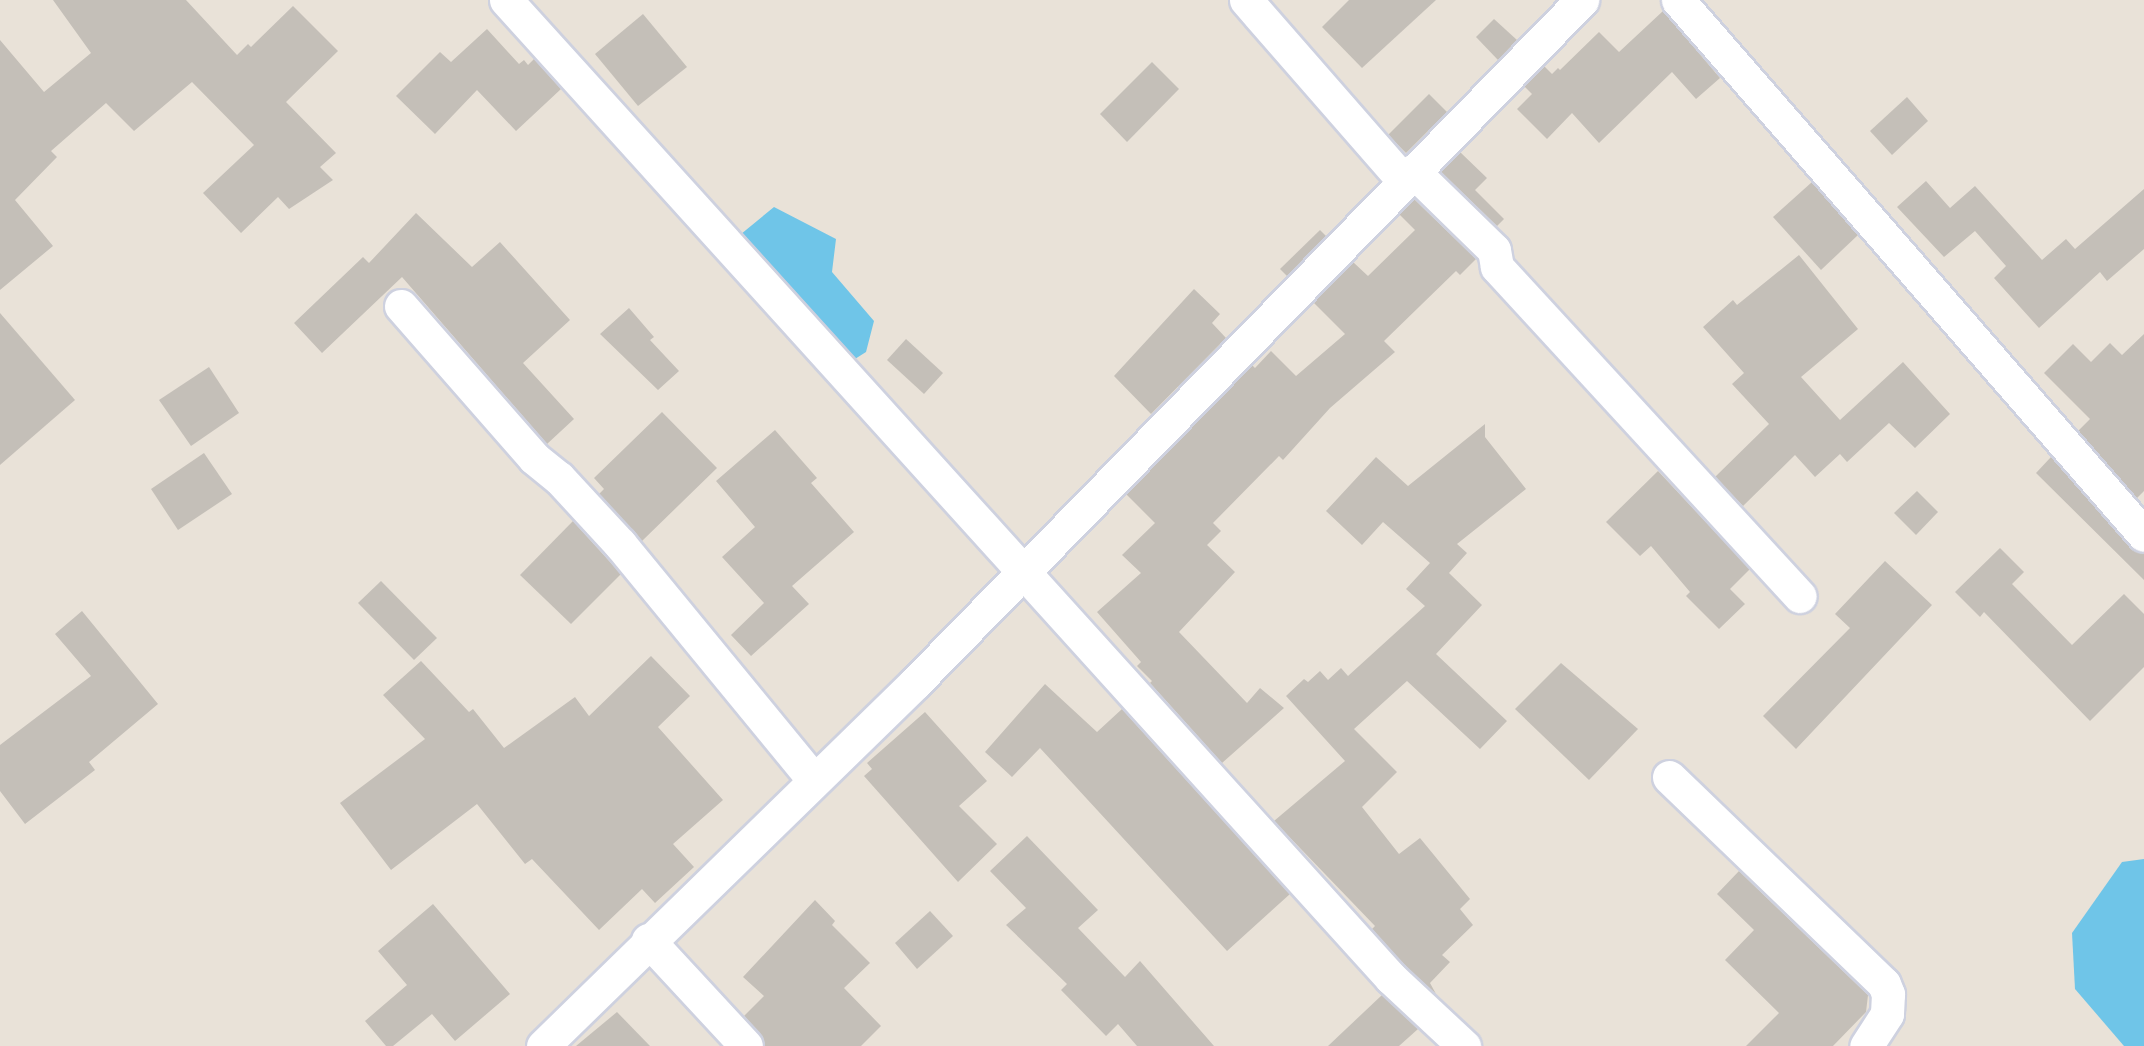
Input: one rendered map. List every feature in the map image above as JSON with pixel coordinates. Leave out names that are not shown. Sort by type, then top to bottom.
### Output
[{"type":"street","points":[[506,0],[1025,570],[1391,978],[1464,1046]]},
{"type":"street","points":[[1246,0],[1408,176],[1494,249],[1497,267],[1800,596]]},
{"type":"street","points":[[543,1046],[813,779],[915,684],[1582,0]]},
{"type":"street","points":[[1678,0],[2140,522]]},
{"type":"street","points":[[401,306],[534,458],[559,478],[620,544],[813,779]]},
{"type":"street","points":[[1669,777],[1884,984],[1888,994],[1887,1014],[1866,1046]]},
{"type":"street","points":[[648,940],[746,1046]]},
{"type":"water","points":[[774,207],[836,239],[832,272],[874,321],[866,352],[847,364],[735,239]]},
{"type":"water","points":[[2144,859],[2144,1046],[2124,1046],[2075,989],[2072,933],[2122,862]]},
{"type":"building","points":[[53,0],[186,0],[237,55],[248,44],[251,47],[293,6],[338,51],[286,102],[336,153],[320,167],[333,180],[289,209],[278,197],[241,233],[203,193],[254,145],[192,82],[134,131],[106,103],[51,151],[57,157],[15,200],[53,246],[0,290],[0,40],[44,92],[91,53]]},
{"type":"building","points":[[1349,0],[1436,0],[1362,68],[1322,27]]},
{"type":"building","points":[[1663,11],[1720,78],[1696,99],[1672,72],[1599,143],[1572,113],[1547,139],[1517,109],[1532,94],[1524,86],[1544,66],[1552,74],[1558,68],[1560,70],[1599,32],[1619,52]]},
{"type":"building","points":[[643,14],[687,67],[638,106],[595,54]]},
{"type":"building","points":[[1494,19],[1517,40],[1498,60],[1476,37]]},
{"type":"building","points":[[487,29],[519,64],[524,60],[528,65],[534,59],[561,89],[516,131],[477,90],[435,134],[396,96],[440,52],[451,62]]},
{"type":"building","points":[[1152,62],[1179,89],[1127,142],[1100,114]]},
{"type":"building","points":[[1429,94],[1447,112],[1406,153],[1388,135]]},
{"type":"building","points":[[1907,97],[1928,121],[1892,155],[1870,131]]},
{"type":"building","points":[[1460,152],[1487,178],[1475,190],[1504,219],[1497,226],[1441,172]]},
{"type":"building","points":[[1926,181],[1950,208],[1975,186],[2042,260],[2066,239],[2075,249],[2144,189],[2144,249],[2107,281],[2100,272],[2039,328],[1994,278],[2006,266],[1975,231],[1944,257],[1897,207]]},
{"type":"building","points":[[1812,182],[1858,235],[1821,270],[1773,217]]},
{"type":"building","points":[[1414,199],[1476,259],[1460,275],[1456,271],[1384,341],[1395,352],[1330,408],[1283,460],[1279,456],[1213,523],[1221,531],[1207,545],[1235,572],[1179,632],[1247,703],[1260,688],[1284,708],[1222,763],[1150,683],[1152,681],[1137,666],[1141,662],[1097,612],[1141,573],[1122,555],[1155,523],[1126,494],[1252,365],[1255,368],[1271,351],[1296,376],[1345,334],[1313,302],[1353,262],[1368,276],[1415,230],[1399,214]]},
{"type":"building","points":[[416,213],[472,267],[500,242],[570,320],[523,363],[574,419],[547,444],[402,277],[322,353],[294,323],[363,257],[369,263]]},
{"type":"building","points":[[1320,230],[1326,236],[1287,276],[1280,269]]},
{"type":"building","points":[[1799,255],[1858,329],[1801,377],[1840,420],[1903,362],[1950,414],[1915,448],[1889,423],[1847,462],[1840,454],[1815,477],[1795,455],[1743,506],[1715,477],[1769,424],[1732,384],[1744,373],[1703,327],[1733,300],[1737,305]]},
{"type":"building","points":[[1194,289],[1220,314],[1212,323],[1226,338],[1151,414],[1114,376]]},
{"type":"building","points":[[629,308],[654,337],[650,340],[679,371],[658,390],[600,334]]},
{"type":"building","points":[[0,313],[75,400],[0,465]]},
{"type":"building","points":[[2144,334],[2144,491],[2137,498],[2078,431],[2090,419],[2044,373],[2073,344],[2091,362],[2110,343],[2122,355]]},
{"type":"building","points":[[906,339],[943,373],[924,394],[887,360]]},
{"type":"building","points":[[209,367],[239,413],[191,446],[159,400]]},
{"type":"building","points":[[662,412],[717,468],[642,541],[599,494],[604,489],[594,478]]},
{"type":"building","points":[[1485,424],[1485,437],[1526,489],[1457,544],[1467,553],[1449,573],[1482,605],[1436,654],[1507,721],[1480,749],[1407,681],[1354,729],[1397,772],[1362,807],[1399,854],[1420,838],[1470,899],[1460,909],[1473,925],[1442,955],[1450,962],[1430,983],[1436,994],[1404,965],[1372,929],[1375,926],[1274,821],[1345,761],[1286,696],[1304,679],[1308,682],[1320,671],[1328,680],[1341,668],[1348,676],[1425,606],[1406,589],[1430,563],[1383,522],[1362,545],[1326,511],[1376,457],[1408,486]]},
{"type":"building","points":[[775,430],[817,478],[811,483],[854,532],[792,586],[809,604],[751,656],[731,635],[764,603],[722,557],[755,527],[716,481]]},
{"type":"building","points":[[204,453],[232,494],[178,530],[151,489]]},
{"type":"building","points":[[2051,457],[2130,547],[2144,553],[2144,580],[2036,473]]},
{"type":"building","points":[[1658,471],[1750,569],[1730,589],[1745,604],[1719,629],[1686,596],[1690,592],[1651,546],[1640,556],[1606,522]]},
{"type":"building","points":[[1917,491],[1938,512],[1916,535],[1894,513]]},
{"type":"building","points":[[573,521],[621,574],[571,624],[520,575]]},
{"type":"building","points":[[2000,548],[2024,572],[2012,584],[2072,645],[2124,594],[2144,614],[2144,667],[2090,721],[1984,612],[1980,617],[1955,592]]},
{"type":"building","points":[[1885,561],[1932,605],[1796,749],[1763,716],[1850,628],[1835,614]]},
{"type":"building","points":[[381,581],[437,638],[414,660],[358,603]]},
{"type":"building","points":[[82,611],[158,704],[89,762],[95,770],[25,824],[0,791],[0,745],[91,676],[55,634]]},
{"type":"building","points":[[651,656],[690,696],[658,727],[723,800],[673,844],[694,867],[655,903],[642,889],[599,930],[532,859],[525,864],[477,804],[391,870],[340,803],[425,739],[383,695],[421,661],[469,712],[473,709],[504,748],[575,697],[589,716]]},
{"type":"building","points":[[1561,663],[1638,729],[1589,780],[1515,709]]},
{"type":"building","points":[[1045,684],[1097,732],[1122,709],[1290,894],[1227,951],[1040,748],[1012,777],[985,752]]},
{"type":"building","points":[[925,712],[987,781],[959,806],[997,844],[958,882],[864,776],[872,769],[867,763]]},
{"type":"building","points":[[1027,836],[1098,910],[1078,928],[1125,977],[1140,961],[1214,1046],[1137,1046],[1118,1024],[1106,1036],[1061,990],[1067,984],[1006,925],[1026,908],[990,871]]},
{"type":"building","points":[[1739,871],[1868,995],[1866,1012],[1833,1046],[1746,1046],[1779,1013],[1725,960],[1754,930],[1717,894]]},
{"type":"building","points":[[815,900],[835,921],[832,925],[870,963],[844,988],[881,1026],[861,1046],[764,1046],[760,1034],[744,1016],[764,996],[743,977]]},
{"type":"building","points":[[433,904],[510,994],[455,1041],[432,1014],[393,1046],[386,1046],[365,1021],[407,985],[378,951]]},
{"type":"building","points":[[930,911],[953,936],[917,969],[895,943]]},
{"type":"building","points":[[1382,995],[1418,1029],[1399,1046],[1328,1046]]},
{"type":"building","points":[[617,1012],[650,1046],[576,1046]]}]
